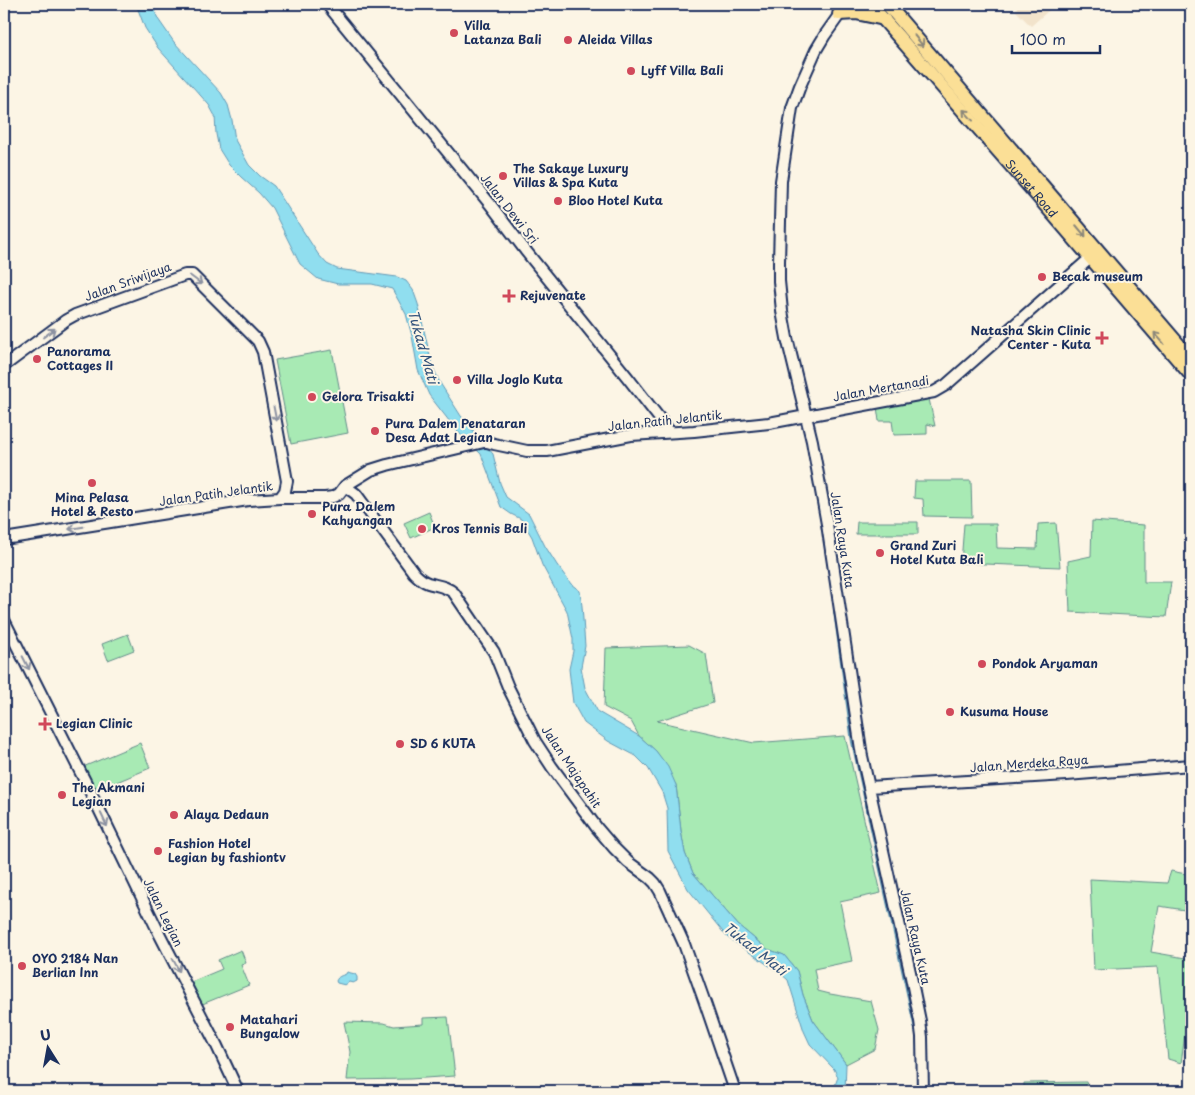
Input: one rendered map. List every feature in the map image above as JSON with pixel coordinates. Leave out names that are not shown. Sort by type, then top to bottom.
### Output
[{"type":"highway","name":"Sunset Road","points":[[870,4],[990,132]]},
{"type":"highway","name":"Sunset Road","points":[[887,4],[990,132],[1095,255],[1191,376]]},
{"type":"highway","points":[[844,7],[856,13],[884,19]]},
{"type":"highway","name":"Sunset Road","points":[[1095,255],[1191,359]]},
{"type":"street","name":"Jalan Dewi Sri","points":[[327,4],[490,204],[665,430]]},
{"type":"street","name":"Jalan Raya Kuta","points":[[844,7],[808,65],[790,120],[781,181],[779,262],[782,311],[806,416],[827,524],[856,720],[868,787],[920,1021],[923,1091]]},
{"type":"street","name":"Jalan Mertanadi","points":[[806,416],[928,394],[939,390],[1095,255]]},
{"type":"street","name":"Jalan Sriwijaya","points":[[4,366],[74,315],[185,275],[192,275],[254,337],[261,347],[265,358],[287,481],[291,490],[298,498]]},
{"type":"street","name":"Jalan Patih Jelantik","points":[[4,539],[248,500],[333,497],[364,473],[378,467],[484,442],[536,452],[665,430],[694,431],[770,423],[806,416]]},
{"type":"street","points":[[280,498],[285,491],[287,481]]},
{"type":"street","name":"Jalan Majapahit","points":[[345,486],[356,494],[414,574],[426,582],[443,586],[454,593],[494,652],[508,687],[535,741],[552,766],[614,848],[654,883],[684,944],[706,1003],[734,1091]]},
{"type":"street","name":"Jalan Legian","points":[[4,620],[99,808],[160,935],[214,1039],[238,1091]]},
{"type":"street","name":"Jalan Merdeka Raya","points":[[868,787],[1067,775],[1191,765]]},
{"type":"shaded area","points":[[1007,4],[1056,4],[1031,26],[1016,11],[1017,7]]},
{"type":"green space","name":"Gelora Trisakti","points":[[332,350],[348,433],[291,444],[275,360]]},
{"type":"green space","points":[[929,399],[935,426],[927,424],[927,434],[894,435],[892,421],[879,421],[877,407]]},
{"type":"green space","points":[[915,481],[971,481],[972,517],[924,516],[923,499],[914,498]]},
{"type":"green space","points":[[429,512],[435,527],[411,538],[404,523]]},
{"type":"green space","points":[[1092,521],[1144,525],[1144,582],[1171,582],[1166,617],[1070,612],[1068,561],[1091,556]]},
{"type":"green space","points":[[857,522],[918,522],[918,534],[856,534]]},
{"type":"green space","points":[[1056,523],[1060,567],[961,563],[964,524],[996,524],[997,548],[1037,549],[1038,524]]},
{"type":"green space","points":[[128,634],[134,650],[108,660],[102,644]]},
{"type":"green space","points":[[689,645],[706,654],[713,703],[657,721],[754,743],[845,736],[881,893],[840,902],[852,961],[814,969],[818,991],[871,1001],[879,1030],[875,1049],[846,1064],[813,1020],[803,995],[797,971],[784,955],[767,949],[738,925],[693,873],[685,853],[676,785],[656,751],[639,736],[631,721],[604,707],[606,648]]},
{"type":"green space","points":[[140,743],[150,768],[93,792],[83,767]]},
{"type":"green space","points":[[1171,871],[1191,875],[1191,911],[1159,906],[1151,952],[1191,959],[1191,992],[1181,1063],[1168,1059],[1158,967],[1094,970],[1090,879],[1167,883]]},
{"type":"green space","points":[[241,950],[246,963],[241,965],[249,985],[200,1005],[191,982],[222,969],[218,960]]},
{"type":"green space","points":[[448,1017],[455,1076],[347,1080],[350,1052],[344,1022],[384,1023],[394,1026],[423,1024],[423,1018]]},
{"type":"green space","points":[[1086,1082],[1089,1091],[1024,1091],[1024,1083]]},
{"type":"water","name":"Tukad Mati","points":[[136,4],[152,4],[158,19],[174,42],[221,93],[228,105],[235,140],[249,165],[274,186],[318,254],[327,264],[337,269],[397,277],[406,281],[413,290],[432,365],[440,383],[461,416],[493,454],[500,483],[506,497],[529,514],[557,565],[571,584],[580,591],[585,646],[581,667],[585,688],[598,712],[639,736],[656,751],[668,767],[676,785],[685,853],[693,873],[738,925],[767,949],[784,955],[797,971],[803,995],[813,1020],[846,1064],[845,1091],[833,1091],[838,1077],[834,1069],[810,1044],[788,980],[727,937],[688,889],[668,851],[667,808],[662,792],[648,768],[636,756],[608,741],[584,723],[573,703],[569,669],[573,651],[573,639],[567,611],[542,565],[532,537],[521,519],[501,507],[481,454],[457,431],[429,395],[418,370],[406,314],[392,289],[372,284],[338,284],[318,279],[300,264],[272,208],[229,165],[219,149],[215,116],[209,105],[158,48],[145,28]]},
{"type":"water","points":[[347,972],[355,974],[357,981],[349,982],[345,985],[337,983],[338,978]]},
{"type":"waterway","points":[[834,611],[852,742],[916,1034]]},
{"type":"place","name":"Villa Latanza Bali","points":[[454,33]]},
{"type":"place","name":"Aleida Villas","points":[[568,40]]},
{"type":"place","name":"Lyff Villa Bali","points":[[631,71]]},
{"type":"place","name":"The Sakaye Luxury Villas & Spa Kuta","points":[[503,176]]},
{"type":"place","name":"Bloo Hotel Kuta","points":[[558,201]]},
{"type":"place","name":"Becak museum","points":[[1042,277]]},
{"type":"place","name":"Rejuvenate","points":[[509,296]]},
{"type":"place","name":"Natasha Skin Clinic Center - Kuta","points":[[1102,338]]},
{"type":"place","name":"Panorama Cottages II","points":[[37,359]]},
{"type":"place","name":"Villa Joglo Kuta","points":[[457,380]]},
{"type":"place","name":"Gelora Trisakti","points":[[312,397]]},
{"type":"place","name":"Pura Dalem Penataran Desa Adat Legian","points":[[375,431]]},
{"type":"place","name":"Mina Pelasa Hotel & Resto","points":[[92,483]]},
{"type":"place","name":"Pura Dalem Kahyangan","points":[[312,514]]},
{"type":"place","name":"Kros Tennis Bali","points":[[422,529]]},
{"type":"place","name":"Grand Zuri Hotel Kuta Bali","points":[[880,553]]},
{"type":"place","name":"Pondok Aryaman","points":[[982,664]]},
{"type":"place","name":"Kusuma House","points":[[950,712]]},
{"type":"place","name":"Legian Clinic","points":[[45,724]]},
{"type":"place","name":"SD 6 KUTA","points":[[400,744]]},
{"type":"place","name":"The Akmani Legian","points":[[62,795]]},
{"type":"place","name":"Alaya Dedaun","points":[[174,815]]},
{"type":"place","name":"Fashion Hotel Legian by fashiontv","points":[[158,851]]},
{"type":"place","name":"OYO 2184 Nan Berlian Inn","points":[[22,966]]},
{"type":"place","name":"Matahari Bungalow","points":[[230,1027]]}]
